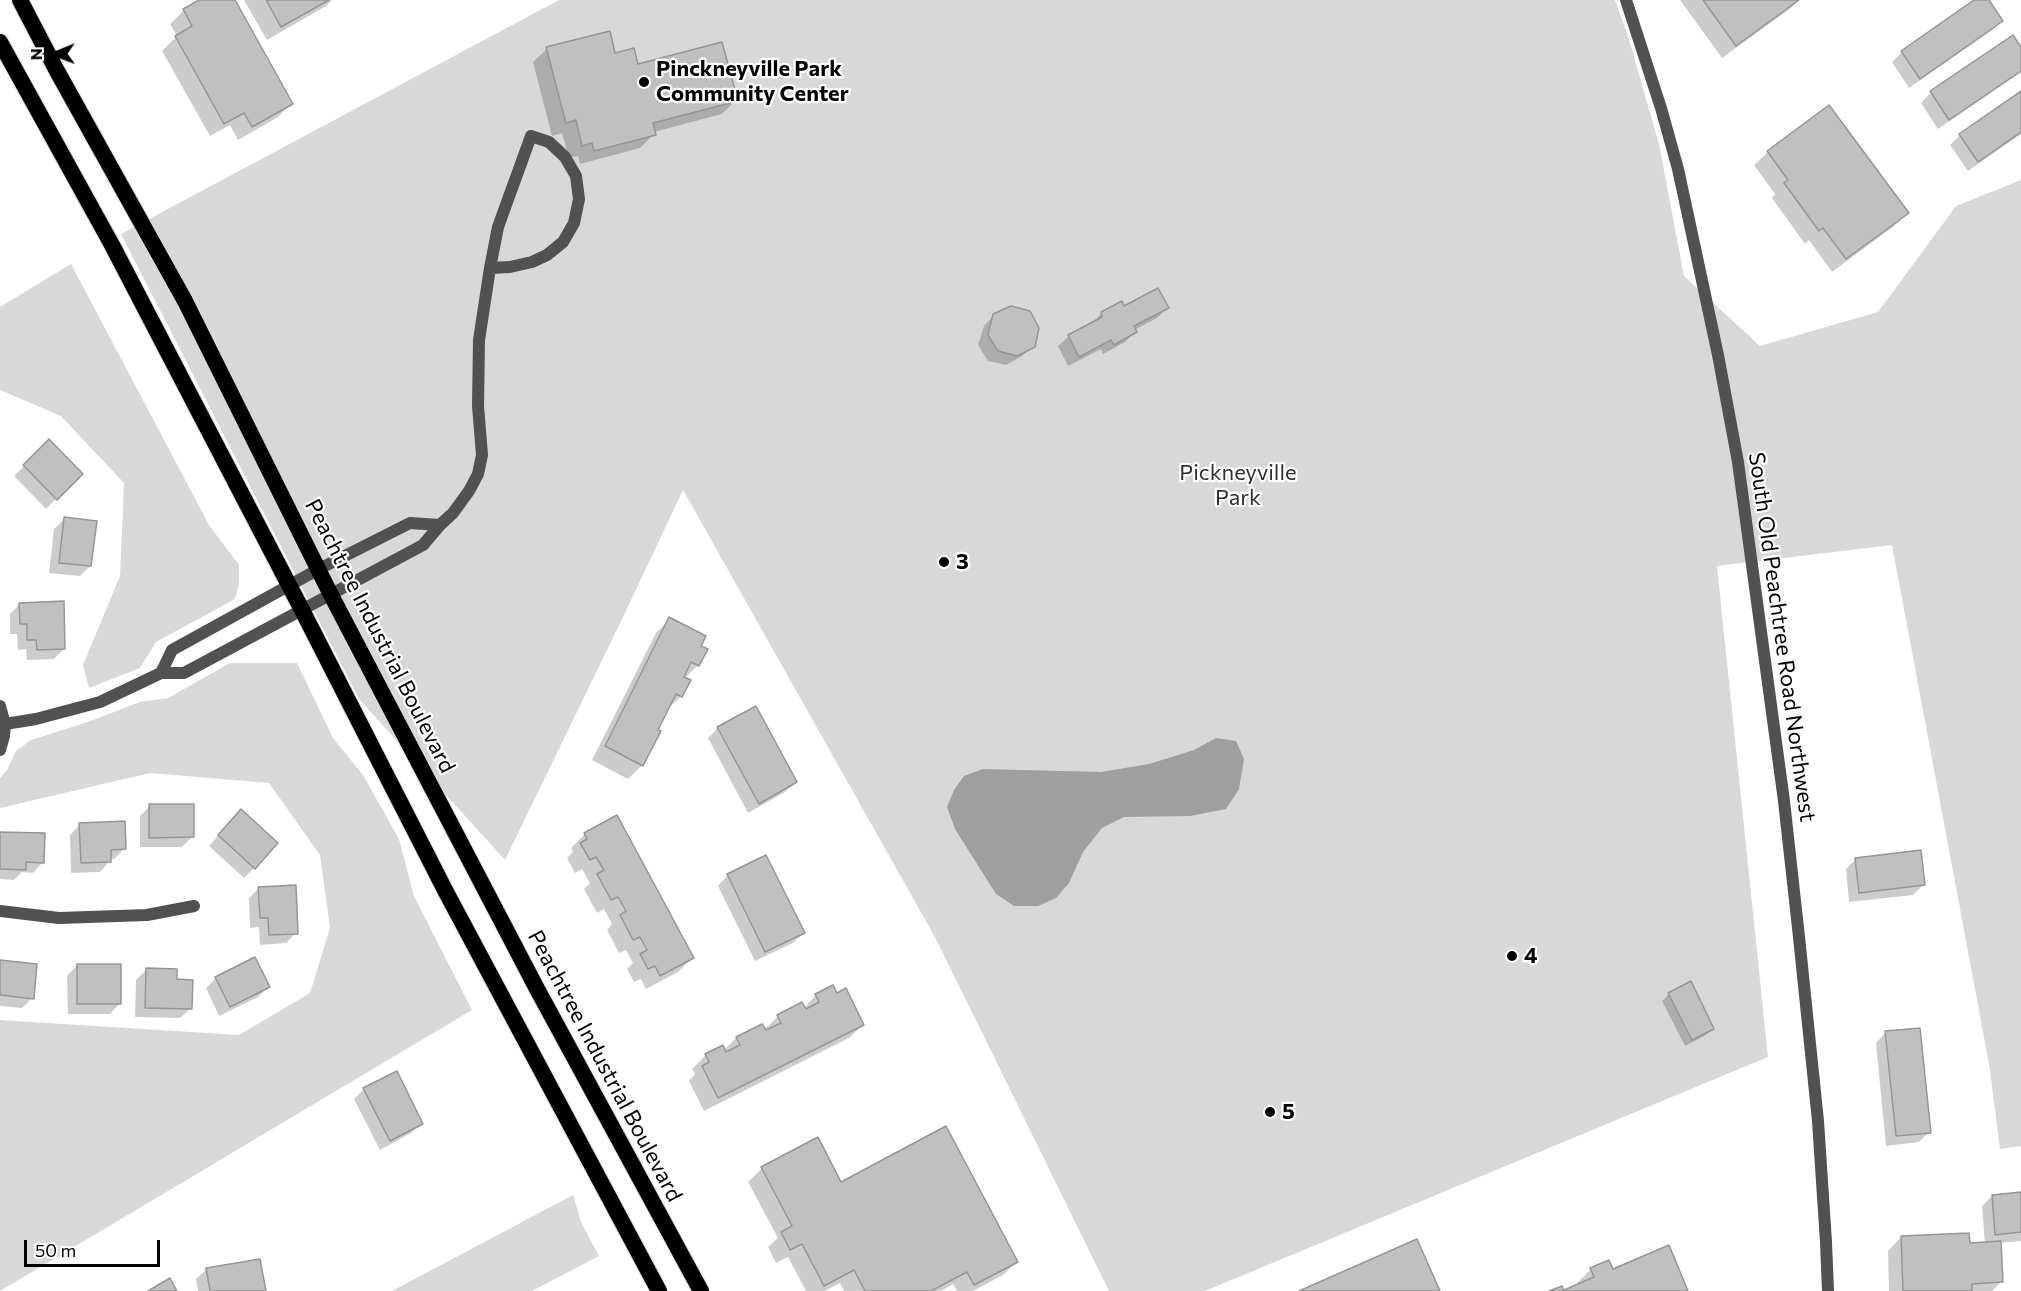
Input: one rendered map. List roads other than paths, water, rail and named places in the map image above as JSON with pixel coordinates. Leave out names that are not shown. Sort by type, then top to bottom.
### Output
[{"type":"highway","name":"Peachtree Industrial Boulevard","points":[[20,0],[185,301],[330,593],[531,976],[701,1291]]},
{"type":"highway","points":[[0,42],[77,179],[451,900],[659,1291]]},
{"type":"street","name":"South Old Peachtree Road Northwest","points":[[1626,0],[1678,169],[1718,355],[1738,462],[1784,801],[1799,937],[1818,1121],[1828,1291]]},
{"type":"street","points":[[4,724],[36,719],[99,702],[161,673],[184,673],[301,608],[423,545],[453,513],[478,474],[482,455],[478,406],[479,340],[490,267],[498,227],[531,136],[549,142],[565,157],[576,176],[579,199],[574,223],[563,242],[547,255],[532,262],[510,267],[490,267]]},
{"type":"street","points":[[161,673],[172,650],[319,569],[410,523],[440,525]]},
{"type":"street","points":[[0,705],[4,724],[4,736],[0,750]]},
{"type":"street","points":[[0,910],[59,918],[147,915],[194,906]]},
{"type":"place","name":"Pinckneyville Park Community Center","points":[[644,82]]},
{"type":"place","name":"3","points":[[944,562]]},
{"type":"place","name":"4","points":[[1512,956]]},
{"type":"place","name":"5","points":[[1270,1112]]},
{"type":"park label","name":"Pickneyville Park","points":[[1238,486]]}]
